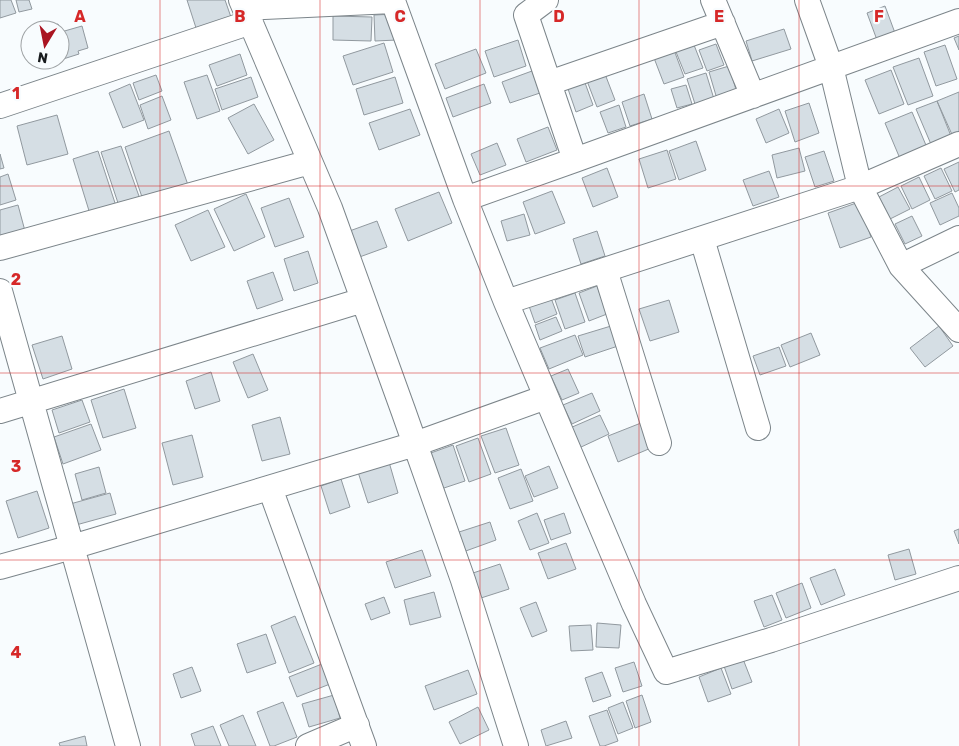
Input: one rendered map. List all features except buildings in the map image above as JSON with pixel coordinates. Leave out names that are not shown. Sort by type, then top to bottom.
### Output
[{"type":"street","points":[[546,0],[526,15],[575,160]]},
{"type":"street","points":[[713,0],[753,96]]},
{"type":"street","points":[[807,0],[831,68],[860,187],[901,266],[959,330]]},
{"type":"street","points":[[0,106],[246,10],[393,1],[465,199],[506,302],[634,604],[666,672],[772,640],[959,578]]},
{"type":"street","points":[[246,10],[330,208],[364,300],[463,580],[516,746]]},
{"type":"street","points":[[465,199],[959,21]]},
{"type":"street","points":[[549,83],[723,23]]},
{"type":"street","points":[[506,302],[860,187],[959,144]]},
{"type":"street","points":[[0,248],[310,162]]},
{"type":"street","points":[[901,266],[959,238]]},
{"type":"street","points":[[702,239],[758,428]]},
{"type":"street","points":[[605,270],[659,442]]},
{"type":"street","points":[[0,291],[128,746]]},
{"type":"street","points":[[0,411],[364,300]]},
{"type":"street","points":[[0,567],[415,444],[546,397]]},
{"type":"street","points":[[270,488],[360,735],[308,746]]}]
